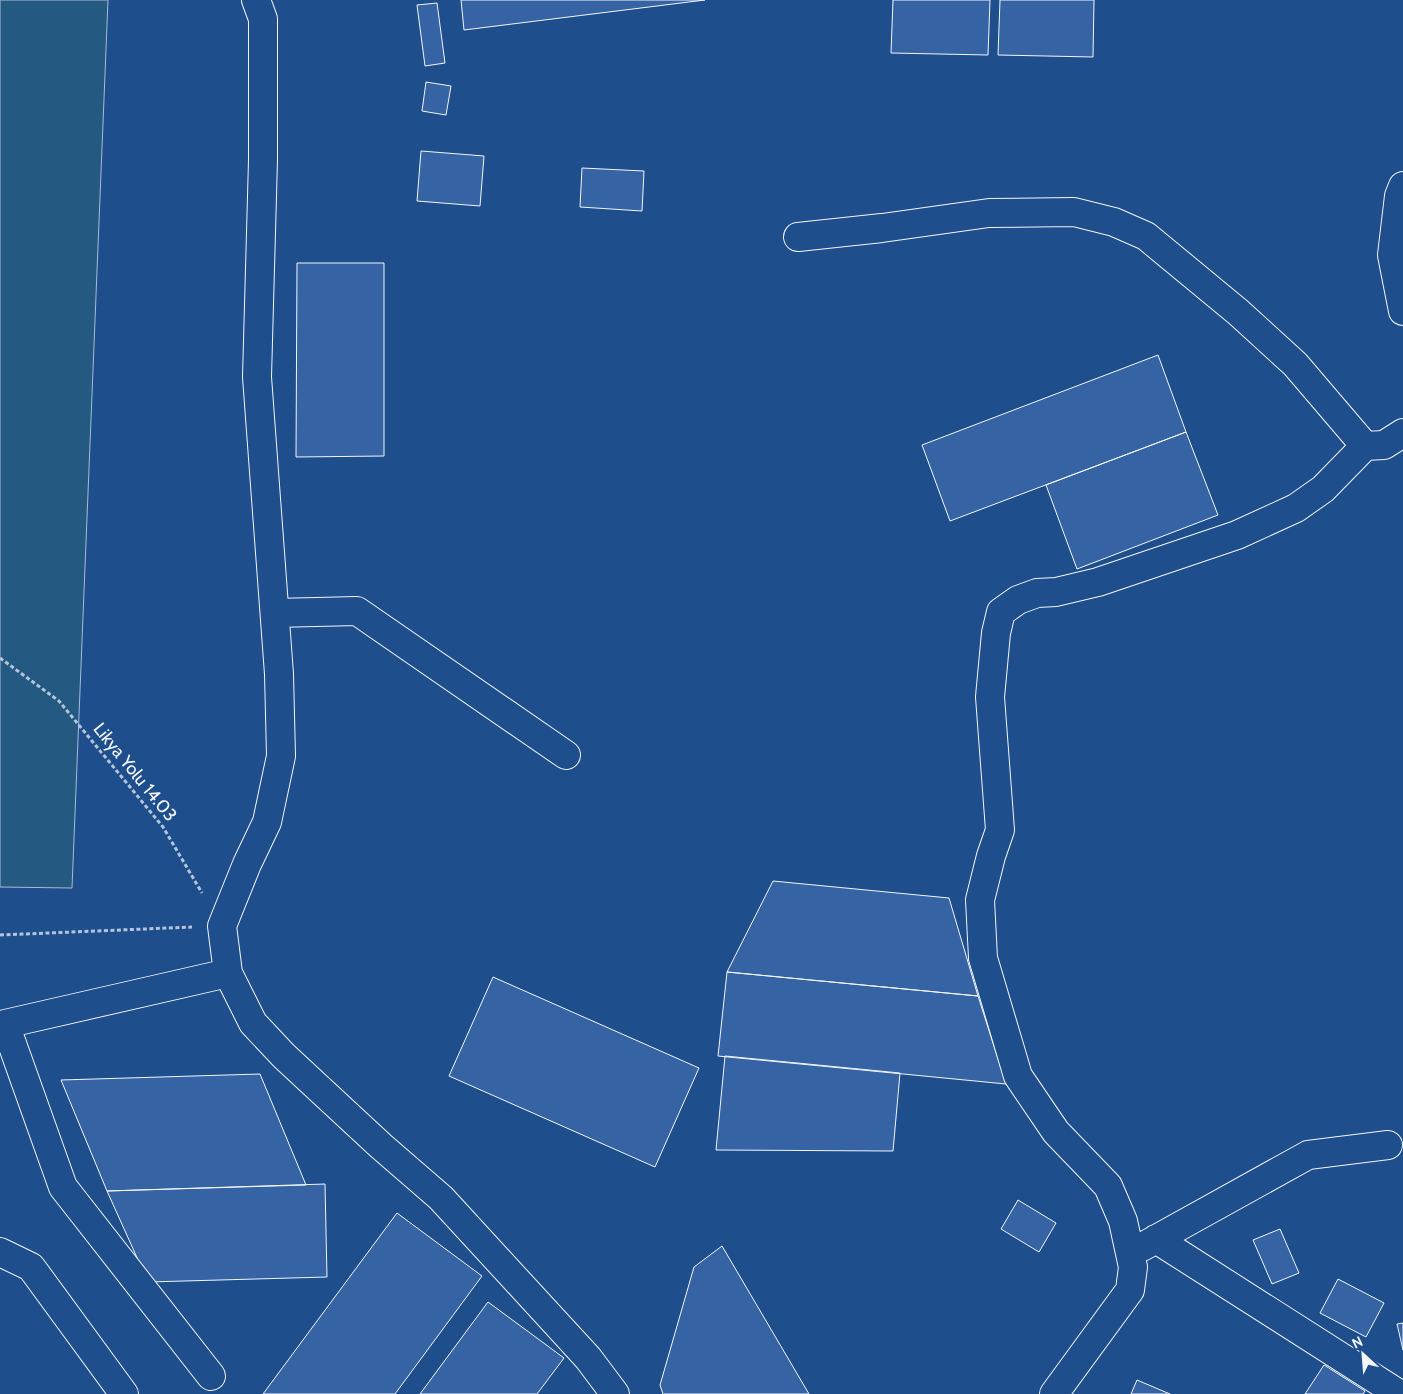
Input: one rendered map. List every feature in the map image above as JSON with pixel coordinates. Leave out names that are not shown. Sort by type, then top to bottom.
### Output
[{"type":"street","points":[[256,0],[263,19],[263,151],[257,377],[279,674],[281,756],[267,822],[247,864],[222,926],[228,973],[253,1022],[284,1056],[381,1146],[441,1198],[588,1358],[615,1394]]},
{"type":"street","points":[[1403,186],[1398,196],[1392,255],[1403,311]]},
{"type":"street","points":[[798,237],[882,228],[989,213],[1074,212],[1114,222],[1146,236],[1238,312],[1295,364],[1365,446]]},
{"type":"street","points":[[1054,1394],[1130,1290],[1133,1267],[1123,1221],[1108,1186],[1056,1132],[1018,1076],[996,1009],[983,958],[980,900],[991,856],[1000,830],[990,697],[996,633],[1001,612],[1018,600],[1038,593],[1056,592],[1098,582],[1237,535],[1296,508],[1324,489],[1365,446],[1384,445],[1403,433]]},
{"type":"street","points":[[275,613],[357,611],[566,755]]},
{"type":"street","points":[[211,1376],[63,1187],[5,1024],[228,973]]},
{"type":"street","points":[[1130,1253],[1308,1156],[1388,1145]]},
{"type":"street","points":[[1156,1239],[1399,1394]]},
{"type":"street","points":[[0,1252],[31,1267],[124,1394]]},
{"type":"path","name":"Likya Yolu 14.03","points":[[0,658],[59,701],[163,827],[222,926]]},
{"type":"path","points":[[0,935],[222,926]]},
{"type":"shaded area","points":[[0,0],[108,0],[72,888],[0,887]]},
{"type":"building","points":[[461,0],[705,0],[464,30]]},
{"type":"building","points":[[893,0],[990,0],[988,55],[891,53]]},
{"type":"building","points":[[1000,0],[1094,0],[1093,57],[998,55]]},
{"type":"building","points":[[437,3],[445,63],[425,66],[417,5]]},
{"type":"building","points":[[426,82],[451,86],[446,115],[422,111]]},
{"type":"building","points":[[421,151],[484,156],[480,206],[417,201]]},
{"type":"building","points":[[582,168],[644,171],[642,211],[580,207]]},
{"type":"building","points":[[297,263],[384,263],[384,456],[296,457]]},
{"type":"building","points":[[1158,355],[1186,432],[950,521],[922,445]]},
{"type":"building","points":[[1186,432],[1218,515],[1077,569],[1046,485]]},
{"type":"building","points":[[773,881],[949,898],[978,996],[727,972]]},
{"type":"building","points":[[727,972],[978,996],[1006,1084],[718,1056]]},
{"type":"building","points":[[493,977],[699,1068],[655,1167],[449,1076]]},
{"type":"building","points":[[725,1056],[900,1073],[893,1151],[716,1150]]},
{"type":"building","points":[[260,1074],[306,1185],[107,1191],[61,1080]]},
{"type":"building","points":[[325,1184],[327,1277],[148,1282],[107,1191]]},
{"type":"building","points":[[1018,1200],[1056,1223],[1039,1252],[1001,1229]]},
{"type":"building","points":[[397,1213],[482,1276],[395,1394],[263,1394]]},
{"type":"building","points":[[1280,1229],[1299,1273],[1272,1284],[1253,1240]]},
{"type":"building","points":[[722,1246],[809,1394],[663,1394],[660,1385],[694,1267]]},
{"type":"building","points":[[1338,1279],[1384,1303],[1366,1337],[1320,1313]]},
{"type":"building","points":[[488,1302],[564,1358],[537,1394],[420,1394]]},
{"type":"building","points":[[1403,1323],[1403,1350],[1397,1324]]},
{"type":"building","points":[[1324,1365],[1365,1391],[1363,1394],[1305,1394]]},
{"type":"building","points":[[1137,1380],[1170,1394],[1131,1394]]}]
